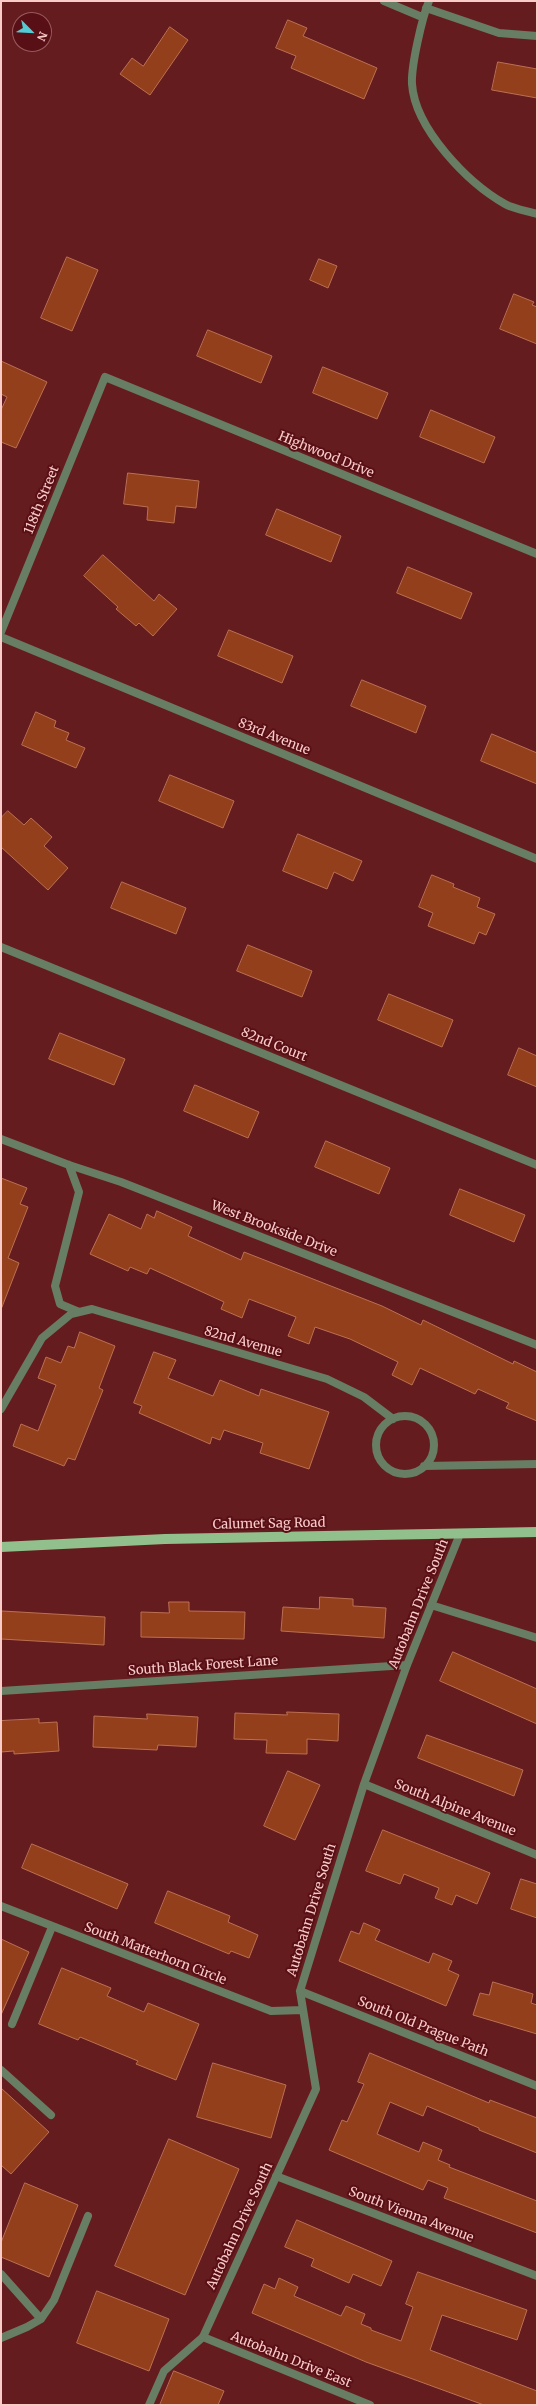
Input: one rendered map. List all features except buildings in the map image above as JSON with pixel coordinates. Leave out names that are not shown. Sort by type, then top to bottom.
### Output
[{"type":"main road","name":"Calumet Sag Road","points":[[1,1547],[165,1539],[537,1532]]},
{"type":"street","points":[[384,1],[422,17]]},
{"type":"street","points":[[537,36],[499,33],[428,5],[422,17],[412,84],[420,113],[437,142],[471,180],[506,204],[537,214]]},
{"type":"street","name":"Highwood Drive","points":[[105,377],[537,554]]},
{"type":"street","name":"118th Street","points":[[1,632],[105,377]]},
{"type":"street","name":"83rd Avenue","points":[[1,637],[537,859]]},
{"type":"street","name":"82nd Court","points":[[1,947],[537,1165]]},
{"type":"street","name":"West Brookside Drive","points":[[1,1139],[69,1166],[121,1182],[537,1345]]},
{"type":"street","points":[[69,1166],[79,1192],[56,1286],[60,1304],[79,1312]]},
{"type":"street","name":"82nd Avenue","points":[[79,1312],[92,1309],[327,1379],[364,1397],[393,1419]]},
{"type":"street","points":[[1,1409],[42,1338],[71,1314],[79,1312]]},
{"type":"street","points":[[398,1416],[412,1416],[425,1423],[433,1435],[435,1444],[430,1460],[422,1469],[405,1474],[391,1470],[384,1465],[376,1448],[378,1434],[388,1421],[393,1419],[398,1416]]},
{"type":"street","points":[[424,1466],[537,1464]]},
{"type":"street","name":"Autobahn Drive South","points":[[203,2337],[316,2089],[300,1991],[364,1784],[407,1665],[460,1534]]},
{"type":"street","points":[[431,1605],[537,1638]]},
{"type":"street","name":"South Black Forest Lane","points":[[1,1691],[407,1665]]},
{"type":"street","name":"South Alpine Avenue","points":[[364,1784],[537,1855]]},
{"type":"street","name":"South Matterhorn Circle","points":[[1,1906],[271,2011],[303,2010]]},
{"type":"street","points":[[12,2024],[52,1927]]},
{"type":"street","name":"South Old Prague Path","points":[[300,1991],[537,2086]]},
{"type":"street","points":[[1,2070],[50,2115]]},
{"type":"street","name":"South Vienna Avenue","points":[[276,2176],[537,2276]]},
{"type":"street","points":[[1,2338],[27,2327],[41,2319],[54,2300],[88,2216]]},
{"type":"street","points":[[1,2274],[41,2319]]},
{"type":"street","points":[[149,2405],[164,2371],[203,2337]]},
{"type":"street","name":"Autobahn Drive East","points":[[203,2337],[370,2405]]}]
